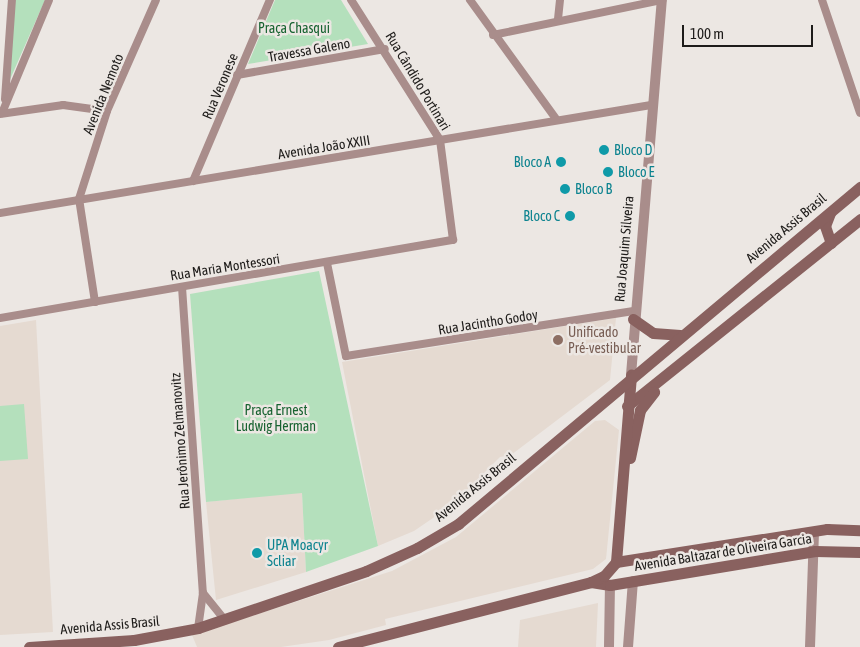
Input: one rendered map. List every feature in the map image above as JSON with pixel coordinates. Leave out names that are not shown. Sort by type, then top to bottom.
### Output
[{"type":"main road","name":"Avenida Assis Brasil","points":[[29,647],[134,640],[198,628],[366,571],[458,524],[631,375],[860,187]]},
{"type":"main road","points":[[831,211],[825,226],[831,243]]},
{"type":"main road","points":[[627,406],[669,377],[860,219]]},
{"type":"main road","points":[[633,315],[653,333],[680,335]]},
{"type":"main road","name":"Rua Joaquim Silveira","points":[[616,562],[627,469],[627,406],[631,375]]},
{"type":"main road","points":[[627,469],[640,410],[669,377]]},
{"type":"main road","name":"Avenida Baltazar de Oliveira Garcia","points":[[616,562],[814,532],[860,530]]},
{"type":"main road","name":"Avenida Baltazar de Oliveira Garcia","points":[[591,582],[610,585],[816,551],[860,552]]},
{"type":"main road","points":[[338,647],[591,582],[604,576],[616,562]]},
{"type":"street","points":[[2,111],[12,0]]},
{"type":"street","points":[[2,111],[49,0]]},
{"type":"street","name":"Avenida Nemoto","points":[[79,199],[107,111],[156,0]]},
{"type":"street","name":"Rua Veronese","points":[[193,181],[270,0]]},
{"type":"street","name":"Rua Cândido Portinari","points":[[351,0],[385,49],[440,140],[453,240]]},
{"type":"street","points":[[470,0],[493,35],[556,118]]},
{"type":"street","points":[[558,19],[560,0]]},
{"type":"street","points":[[493,35],[558,19],[662,0]]},
{"type":"street","name":"Rua Joaquim Silveira","points":[[631,375],[633,315],[662,0]]},
{"type":"street","points":[[822,0],[860,113]]},
{"type":"street","name":"Travessa Galeno","points":[[237,75],[385,49]]},
{"type":"street","points":[[2,111],[63,105],[107,111]]},
{"type":"street","name":"Avenida João XXIII","points":[[0,213],[440,140],[556,118],[651,105]]},
{"type":"street","points":[[79,199],[95,302]]},
{"type":"street","name":"Rua Maria Montessori","points":[[0,318],[453,240]]},
{"type":"street","name":"Rua Jacintho Godoy","points":[[327,263],[346,356],[633,315]]},
{"type":"street","name":"Rua Jerônimo Zelmanovitz","points":[[182,287],[203,593],[198,628]]},
{"type":"street","points":[[810,647],[816,551],[814,532]]},
{"type":"street","points":[[628,647],[633,581]]},
{"type":"street","points":[[609,647],[610,585]]},
{"type":"street","points":[[203,593],[224,620]]},
{"type":"street","points":[[609,622],[629,624]]},
{"type":"shaded area","points":[[616,318],[610,380],[511,455],[500,457],[452,505],[414,531],[378,546],[342,362]]},
{"type":"shaded area","points":[[36,320],[53,632],[0,635],[0,326]]},
{"type":"shaded area","points":[[605,420],[619,430],[606,559],[593,569],[385,619],[386,625],[329,640],[281,647],[197,647],[192,635],[392,571],[456,537],[595,421]]},
{"type":"shaded area","points":[[302,492],[306,572],[216,600],[206,502]]},
{"type":"shaded area","points":[[598,603],[596,647],[518,647],[520,620]]},
{"type":"green space","points":[[15,0],[45,0],[8,84]]},
{"type":"green space","name":"Praça Chasqui","points":[[275,0],[341,0],[368,44],[248,64]]},
{"type":"green space","name":"Praça Ernest Ludwig Herman","points":[[319,271],[378,546],[306,572],[302,493],[206,502],[190,294]]},
{"type":"green space","points":[[24,404],[28,459],[0,461],[0,406]]},
{"type":"place","name":"Bloco D","points":[[604,150]]},
{"type":"place","name":"Bloco A","points":[[561,162]]},
{"type":"place","name":"Bloco E","points":[[608,172]]},
{"type":"place","name":"Bloco B","points":[[565,189]]},
{"type":"place","name":"Bloco C","points":[[570,216]]},
{"type":"place","name":"Unificado Pré-vestibular","points":[[558,340]]},
{"type":"place","name":"UPA Moacyr Scliar","points":[[257,553]]}]
